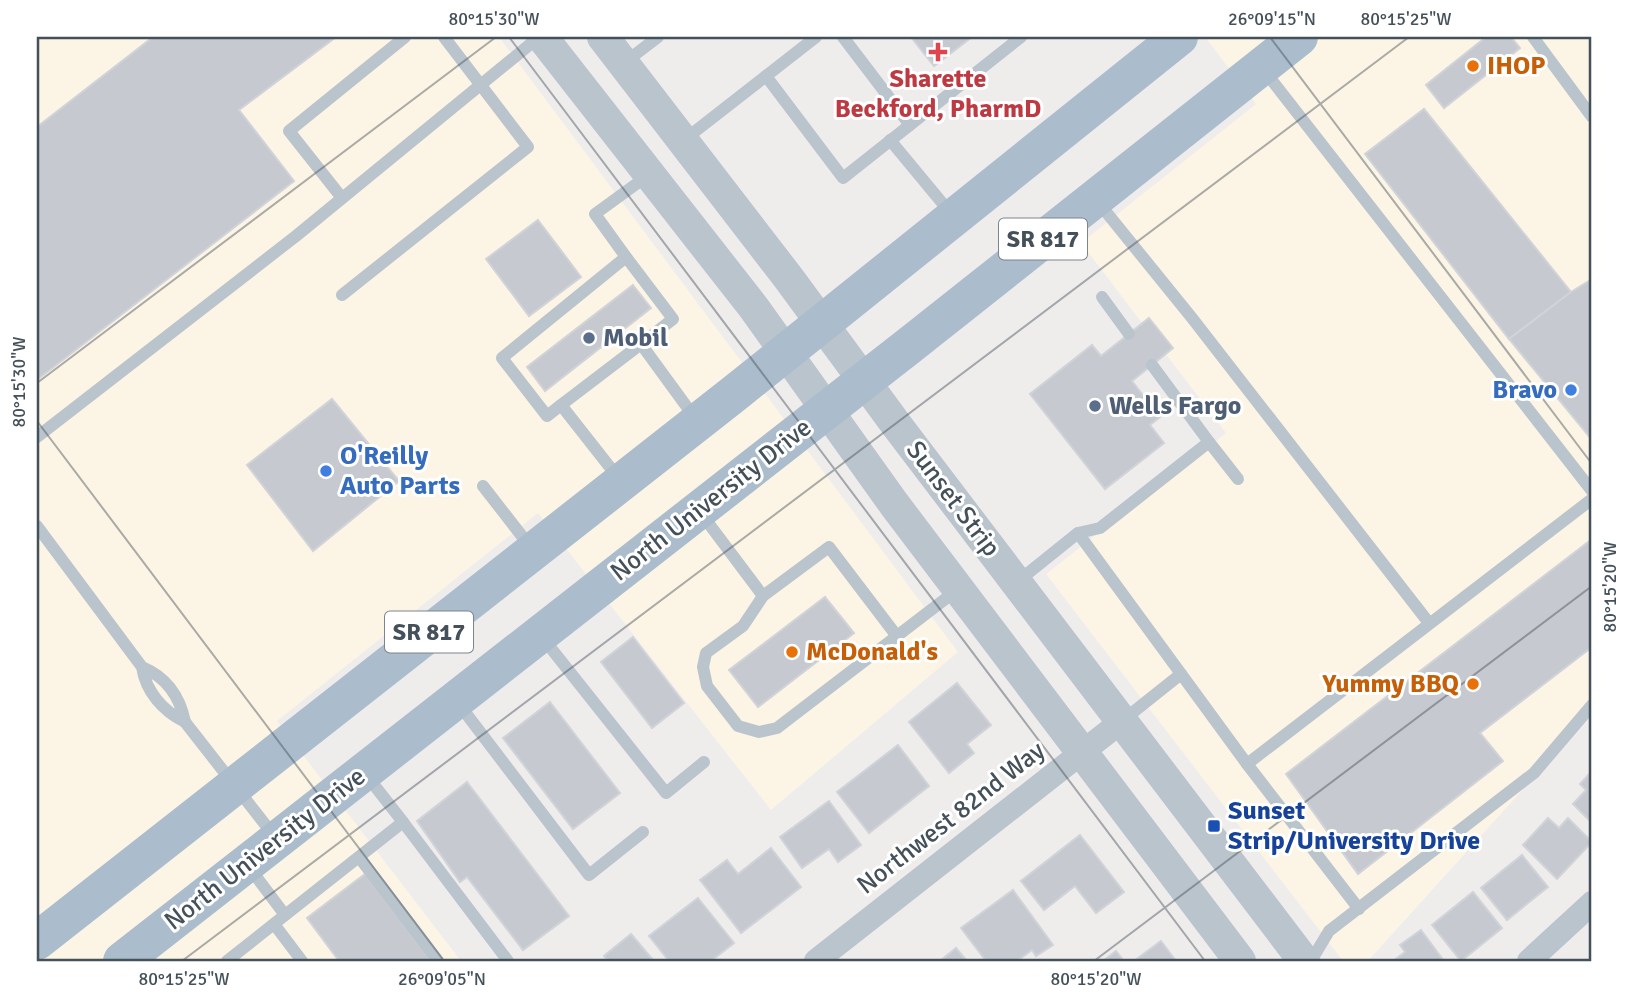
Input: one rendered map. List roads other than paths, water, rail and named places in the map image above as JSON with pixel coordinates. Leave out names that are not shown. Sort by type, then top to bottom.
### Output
[{"type":"main road","name":"SR 817","points":[[37,941],[698,422],[1179,37]]},
{"type":"main road","name":"North University Drive","points":[[122,961],[1299,37]]},
{"type":"street","name":"Sunset Strip","points":[[541,37],[650,173],[958,589],[1240,961]]},
{"type":"street","name":"Sunset Strip","points":[[603,37],[1304,961]]},
{"type":"street","name":"Northwest 82nd Way","points":[[816,961],[1122,721]]},
{"type":"street","points":[[1529,961],[1592,903]]},
{"type":"lane","points":[[342,198],[289,131],[405,37]]},
{"type":"lane","points":[[342,295],[528,147],[444,37]]},
{"type":"lane","points":[[37,437],[243,279],[541,37]]},
{"type":"lane","points":[[623,64],[658,37]]},
{"type":"lane","points":[[683,141],[816,37]]},
{"type":"lane","points":[[843,37],[910,125]]},
{"type":"lane","points":[[766,76],[843,177],[1021,37]]},
{"type":"lane","points":[[1533,37],[1592,117]]},
{"type":"lane","points":[[1261,67],[1592,492]]},
{"type":"lane","points":[[890,141],[954,218]]},
{"type":"lane","points":[[626,257],[502,358],[547,416],[673,319],[595,214],[650,173]]},
{"type":"lane","points":[[1095,198],[1429,623]]},
{"type":"lane","points":[[1102,297],[1129,334]]},
{"type":"lane","points":[[642,344],[698,422]]},
{"type":"lane","points":[[1152,365],[1238,478]]},
{"type":"lane","points":[[561,405],[622,482]]},
{"type":"lane","points":[[1017,582],[1078,533],[1100,528],[1209,442]]},
{"type":"lane","points":[[483,486],[533,551]]},
{"type":"lane","points":[[1247,764],[1592,499]]},
{"type":"lane","points":[[698,510],[763,596]]},
{"type":"lane","points":[[37,526],[142,667],[145,683],[161,704],[169,714],[185,722],[277,840]]},
{"type":"lane","points":[[1078,533],[1247,764],[1359,909]]},
{"type":"lane","points":[[896,635],[829,547],[763,596],[743,626],[706,653],[703,667],[707,686],[738,726],[759,732],[777,728],[958,589]]},
{"type":"lane","points":[[540,634],[666,793],[704,762]]},
{"type":"lane","points":[[1122,721],[1181,674]]},
{"type":"lane","points":[[456,700],[589,875],[643,832]]},
{"type":"lane","points":[[1311,961],[1329,930],[1534,773],[1592,705]]},
{"type":"lane","points":[[364,772],[508,961]]},
{"type":"lane","points":[[227,961],[403,822]]},
{"type":"lane","points":[[359,857],[438,961]]},
{"type":"lane","points":[[246,864],[285,915]]},
{"type":"lane","points":[[274,924],[302,961]]},
{"type":"place","name":"Sharette Beckford, PharmD","points":[[938,52]]},
{"type":"place","name":"IHOP","points":[[1473,66]]},
{"type":"place","name":"Mobil","points":[[589,338]]},
{"type":"place","name":"Bravo","points":[[1571,390]]},
{"type":"place","name":"Wells Fargo","points":[[1095,406]]},
{"type":"place","name":"O'Reilly Auto Parts","points":[[326,471]]},
{"type":"place","name":"McDonald's","points":[[792,652]]},
{"type":"place","name":"Yummy BBQ","points":[[1473,684]]},
{"type":"place","name":"Sunset Strip/University Drive","points":[[1214,826]]}]
